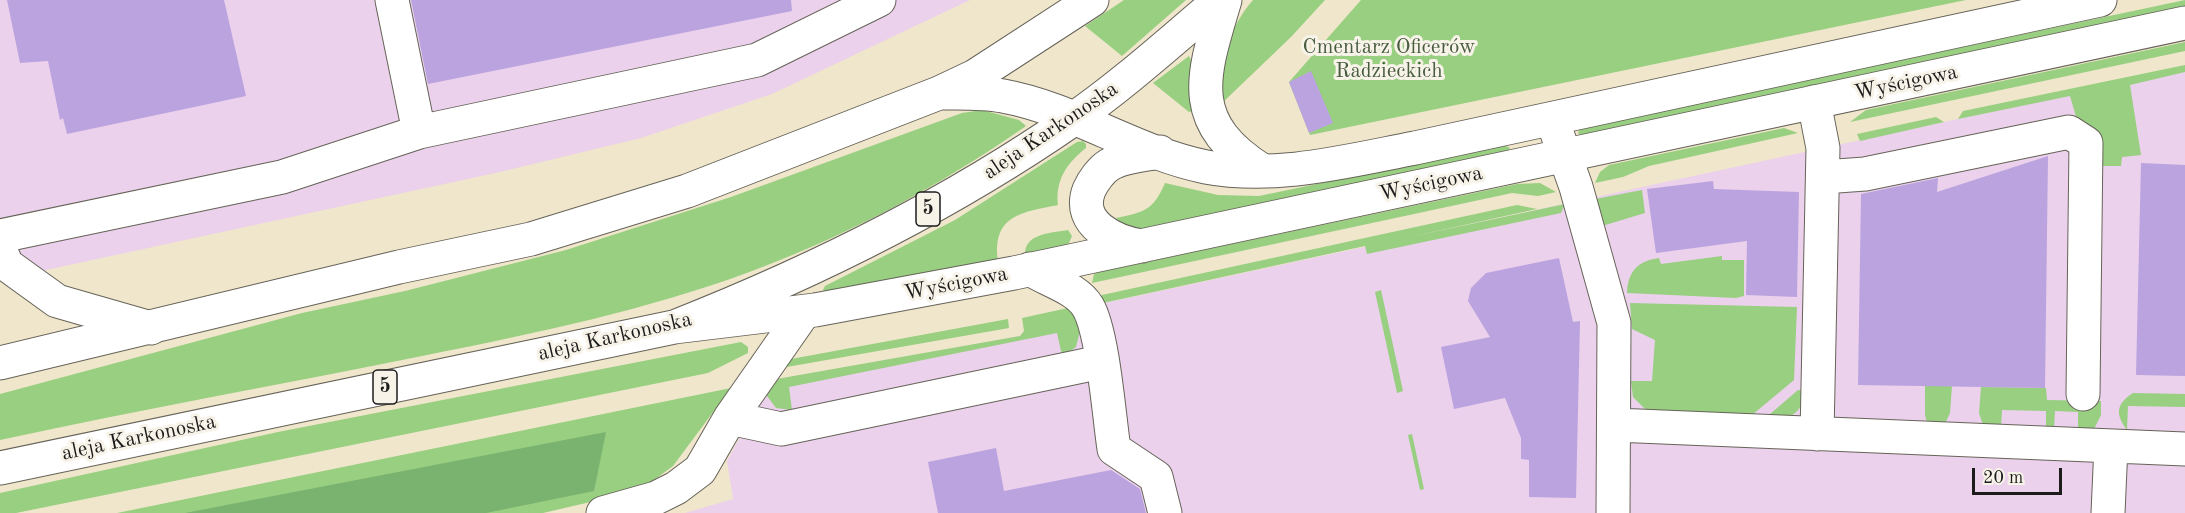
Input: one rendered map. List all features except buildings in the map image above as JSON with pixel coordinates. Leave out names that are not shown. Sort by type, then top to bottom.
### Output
[{"type":"main road","points":[[392,0],[419,132]]},
{"type":"main road","points":[[0,236],[282,177],[419,132],[758,60],[879,0]]},
{"type":"main road","points":[[0,363],[399,267],[531,239],[687,191],[939,93],[975,76],[1092,0]]},
{"type":"main road","name":"aleja Karkonoska","points":[[0,468],[674,327],[761,293],[896,227],[1010,162],[1138,71],[1220,0]]},
{"type":"main road","points":[[1225,0],[1207,69],[1206,96],[1210,119],[1222,139],[1238,155],[1263,171]]},
{"type":"main road","name":"Wyścigowa","points":[[939,93],[1004,96],[1206,167],[1263,171],[1325,166],[2100,0]]},
{"type":"main road","name":"Wyścigowa","points":[[674,327],[804,312],[1030,269],[2185,23]]},
{"type":"main road","points":[[1814,102],[1823,136],[1817,434]]},
{"type":"main road","points":[[1552,118],[1609,300],[1614,323],[1613,513]]},
{"type":"main road","points":[[1823,177],[1865,174],[2069,132],[2086,143],[2083,394]]},
{"type":"main road","points":[[1143,246],[1123,242],[1104,233],[1094,223],[1088,211],[1087,196],[1097,176],[1110,164],[1160,152]]},
{"type":"main road","points":[[0,249],[7,265],[57,301],[151,328]]},
{"type":"main road","points":[[1030,269],[1071,291],[1088,307],[1096,330],[1114,449],[1156,477],[1165,513]]},
{"type":"main road","points":[[603,513],[656,505],[700,470],[730,418],[804,312]]},
{"type":"main road","points":[[730,418],[781,429],[1101,362]]},
{"type":"main road","points":[[1615,425],[2185,449]]},
{"type":"main road","points":[[2108,513],[2111,446]]},
{"type":"shaded area","points":[[0,0],[970,0],[772,94],[641,138],[500,172],[0,280]]},
{"type":"shaded area","points":[[2185,70],[2185,513],[685,513],[733,499],[727,461],[769,383],[1025,335],[1067,311]]},
{"type":"green space","points":[[1124,0],[1186,0],[1122,56],[1085,26]]},
{"type":"green space","points":[[1253,0],[1325,0],[1291,37],[1219,106],[1219,78],[1225,50],[1237,23]]},
{"type":"green space","name":"Cmentarz Oficerów Radzieckich","points":[[1361,0],[1966,0],[1310,135],[1289,82]]},
{"type":"green space","points":[[2185,0],[2185,7],[1580,135],[1578,133],[1580,128]]},
{"type":"green space","points":[[2185,42],[2185,51],[1850,122],[1866,110]]},
{"type":"green space","points":[[1189,56],[1192,62],[1193,111],[1189,112],[1153,83]]},
{"type":"green space","points":[[2185,65],[2185,72],[2130,85],[2141,155],[2122,157],[2121,166],[2102,166],[2103,140],[2091,127],[2077,120],[2070,96],[1958,119],[1963,111]]},
{"type":"green space","points":[[982,110],[1019,120],[1026,126],[928,188],[859,225],[788,257],[712,285],[632,309],[509,338],[0,440],[0,394],[302,313],[405,291],[566,250],[731,197],[962,113]]},
{"type":"green space","points":[[1936,117],[1944,122],[1860,141],[1857,134]]},
{"type":"green space","points":[[1784,128],[1798,133],[1649,166],[1623,177],[1595,183],[1600,172],[1609,165]]},
{"type":"green space","points":[[1083,141],[1086,148],[1068,166],[1061,180],[1058,188],[1058,205],[1022,214],[1005,225],[997,245],[998,260],[826,292],[823,290],[825,286],[955,220],[1077,142]]},
{"type":"green space","points":[[1504,145],[1510,148],[1507,152],[1136,230],[1122,224],[1116,218],[1141,212],[1152,205],[1165,183],[1218,195],[1259,196]]},
{"type":"green space","points":[[1540,183],[1556,192],[1538,196],[1512,193],[1092,283],[1094,274],[1099,272],[1517,184]]},
{"type":"green space","points":[[1642,190],[1645,213],[1602,226],[1595,199]]},
{"type":"green space","points":[[1565,204],[1561,213],[1367,254],[1365,246],[1103,303],[1099,298],[1102,295],[1517,205],[1537,209],[1405,238]]},
{"type":"green space","points":[[1068,230],[1072,236],[1068,245],[1027,254],[1025,252],[1030,241],[1035,237]]},
{"type":"green space","points":[[1722,256],[1722,260],[1744,260],[1744,296],[1736,298],[1627,293],[1632,273],[1645,262],[1659,258],[1661,264]]},
{"type":"green space","points":[[1381,290],[1403,391],[1397,393],[1375,292]]},
{"type":"green space","points":[[1630,303],[1797,307],[1794,380],[1746,420],[1648,412],[1633,397],[1631,381],[1652,381],[1655,340],[1632,329]]},
{"type":"green space","points":[[1068,308],[1081,327],[1076,347],[1065,355],[1061,351],[1057,333],[789,387],[792,410],[776,408],[765,389],[771,380],[1020,336],[1024,331],[1022,318]]},
{"type":"green space","points":[[1008,319],[1009,328],[781,368],[791,359]]},
{"type":"green space","points":[[741,342],[748,347],[748,353],[708,373],[16,513],[0,513],[0,493],[278,432]]},
{"type":"green space","points":[[1925,386],[1952,386],[1950,413],[1944,426],[1927,423]]},
{"type":"green space","points":[[1981,387],[2046,388],[2047,400],[2101,401],[2101,415],[2094,429],[2078,434],[2078,412],[2055,411],[2054,429],[2046,429],[2046,411],[2002,410],[2001,428],[1983,425],[1979,413]]},
{"type":"green space","points":[[731,388],[673,466],[650,483],[629,493],[543,513],[117,513]]},
{"type":"green space","points":[[1798,390],[1804,391],[1803,400],[1796,412],[1785,418],[1762,421]]},
{"type":"green space","points":[[2133,393],[2185,394],[2185,407],[2128,406],[2127,430],[2120,419],[2119,410],[2123,401]]},
{"type":"green space","points":[[606,432],[594,491],[486,513],[185,513]]},
{"type":"green space","points":[[1412,434],[1424,489],[1420,490],[1408,435]]}]
